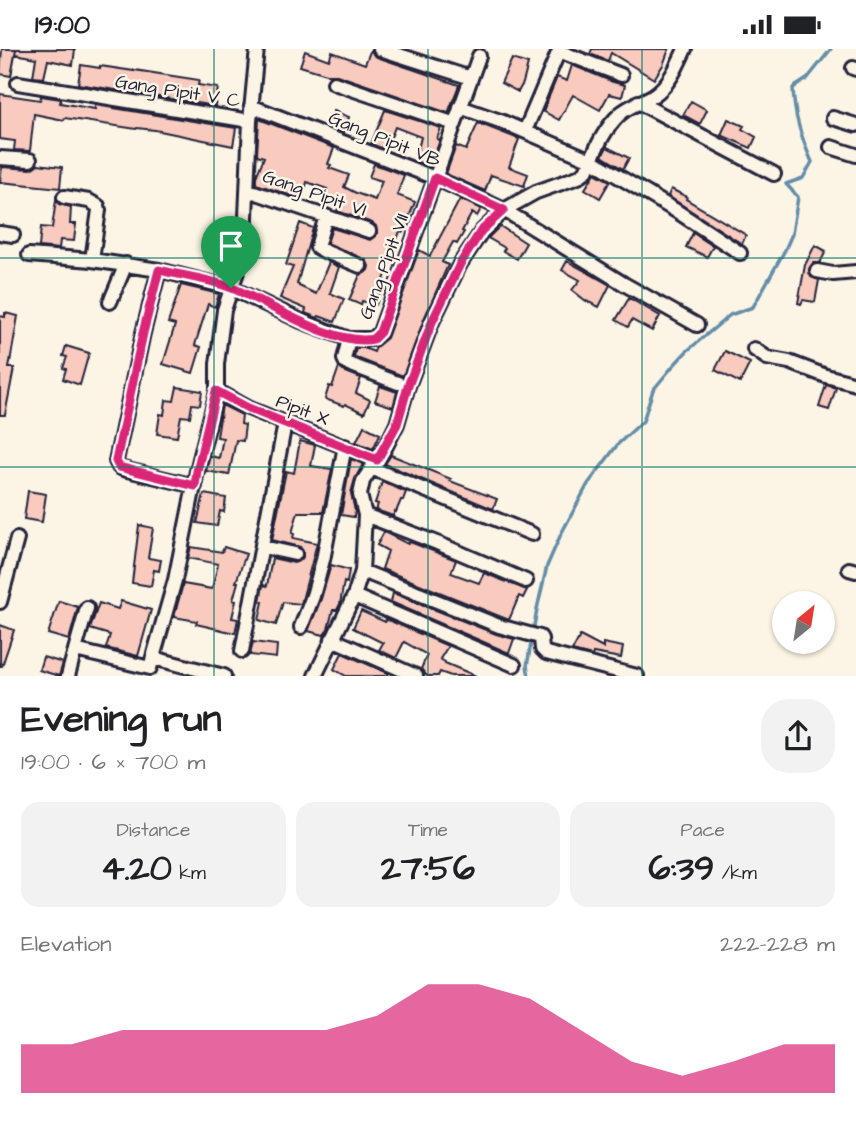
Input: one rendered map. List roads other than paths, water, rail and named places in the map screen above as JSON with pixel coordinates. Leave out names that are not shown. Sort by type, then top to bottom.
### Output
[{"type":"street","points":[[151,667],[175,580],[216,391],[220,328],[245,241],[247,167],[257,49]]},
{"type":"street","points":[[380,49],[471,78]]},
{"type":"street","points":[[315,676],[354,596],[362,571],[365,515],[360,491],[363,481],[397,424],[432,322],[460,264],[481,231],[504,210],[586,171],[598,143],[609,127],[621,114],[638,102],[653,96],[664,86],[675,71],[685,49]]},
{"type":"street","points":[[525,131],[558,53],[621,75]]},
{"type":"street","name":"Gang Pipit VII","points":[[29,255],[92,260],[159,270],[231,288],[301,321],[349,339],[373,339],[380,332],[479,56]]},
{"type":"street","name":"Gang Pipit V C","points":[[18,83],[250,121]]},
{"type":"street","points":[[334,83],[454,124]]},
{"type":"street","points":[[638,102],[774,174]]},
{"type":"street","name":"Gang Pipit VB","points":[[251,106],[435,178],[504,210],[624,284],[697,325]]},
{"type":"street","points":[[460,107],[503,121],[590,160],[678,212],[740,253]]},
{"type":"street","points":[[833,118],[856,125]]},
{"type":"street","points":[[831,147],[856,155]]},
{"type":"street","points":[[0,158],[30,160]]},
{"type":"street","name":"Gang Pipit VI","points":[[248,190],[369,231]]},
{"type":"street","points":[[64,197],[89,201],[98,206],[92,260]]},
{"type":"street","points":[[326,216],[317,247],[360,266]]},
{"type":"street","points":[[110,302],[125,264]]},
{"type":"street","points":[[159,270],[116,461],[123,469],[195,486]]},
{"type":"street","points":[[817,271],[833,274],[856,272]]},
{"type":"street","points":[[349,339],[344,359],[346,363],[398,383]]},
{"type":"street","points":[[754,349],[767,358],[789,362],[856,384]]},
{"type":"street","name":"Pipit X","points":[[216,391],[248,408],[345,446],[374,464],[532,534]]},
{"type":"street","points":[[242,651],[285,423]]},
{"type":"street","points":[[301,627],[323,560],[345,446]]},
{"type":"street","points":[[365,515],[526,581]]},
{"type":"street","points":[[1,593],[17,539]]},
{"type":"street","points":[[262,547],[295,554]]},
{"type":"street","points":[[362,571],[499,626],[537,636],[541,639],[545,653],[637,676]]},
{"type":"street","points":[[354,596],[514,665]]},
{"type":"street","points":[[68,676],[87,608]]},
{"type":"street","points":[[332,639],[416,676]]},
{"type":"street","points":[[75,650],[130,670],[151,667],[224,676]]},
{"type":"waterway","points":[[529,676],[527,666],[547,566],[588,484],[618,444],[643,421],[653,390],[673,366],[730,315],[753,307],[785,250],[792,234],[798,197],[786,184],[803,178],[812,162],[799,126],[793,88],[807,79],[831,49]]}]
